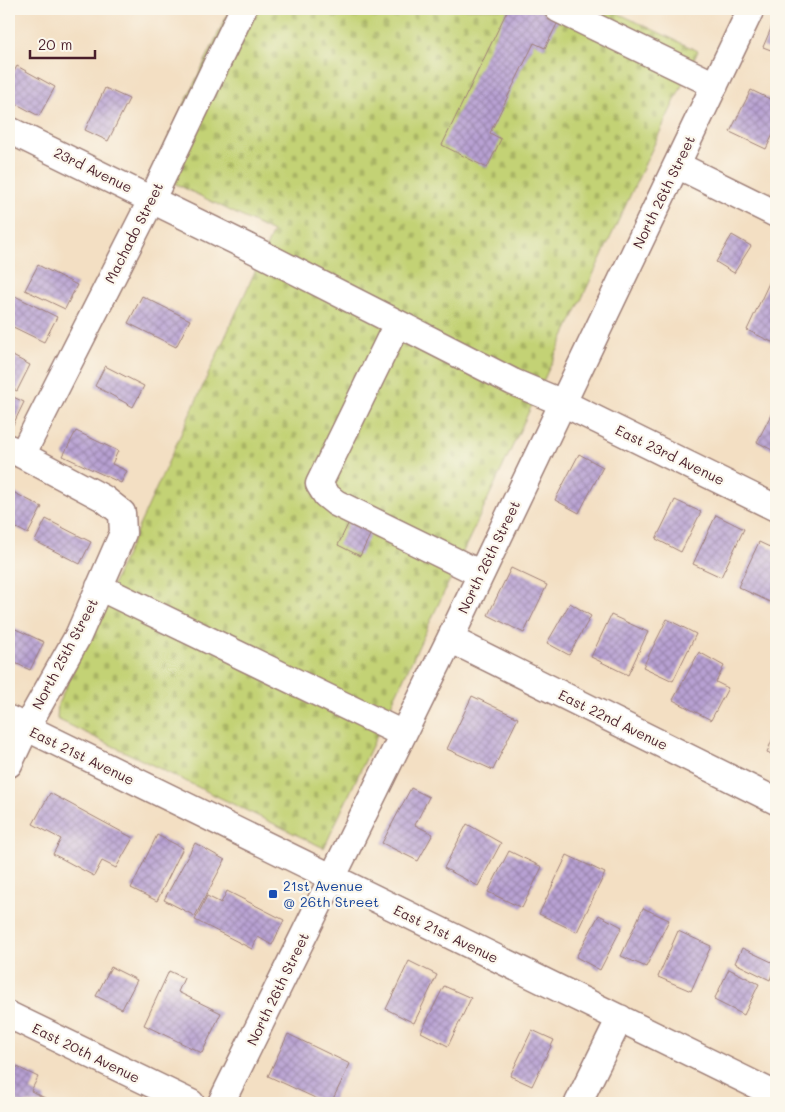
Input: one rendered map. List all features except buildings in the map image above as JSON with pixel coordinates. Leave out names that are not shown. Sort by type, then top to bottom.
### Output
[{"type":"street","name":"Machado Street","points":[[15,452],[152,199],[243,9]]},
{"type":"street","points":[[558,9],[715,85]]},
{"type":"street","name":"North 26th Street","points":[[221,1103],[450,639],[751,9]]},
{"type":"street","name":"23rd Avenue","points":[[9,130],[152,199],[397,324]]},
{"type":"street","points":[[677,165],[776,214]]},
{"type":"street","points":[[397,324],[319,484],[326,495],[336,503],[481,574]]},
{"type":"street","name":"East 23rd Avenue","points":[[397,324],[513,382],[563,403],[776,508]]},
{"type":"street","name":"North 25th Street","points":[[9,764],[17,723],[78,636],[123,533],[122,513],[103,498],[15,452]]},
{"type":"street","points":[[99,587],[403,734]]},
{"type":"street","name":"East 22nd Avenue","points":[[450,639],[776,802]]},
{"type":"street","name":"East 21st Avenue","points":[[17,723],[776,1095]]},
{"type":"street","name":"East 20th Avenue","points":[[9,1016],[191,1103]]},
{"type":"street","points":[[578,1103],[620,1018]]},
{"type":"green space","points":[[230,9],[609,9],[698,51],[324,848],[57,719],[58,704],[273,232],[152,172]]},
{"type":"place","name":"21st Avenue @ 26th Street","points":[[273,894]]}]
